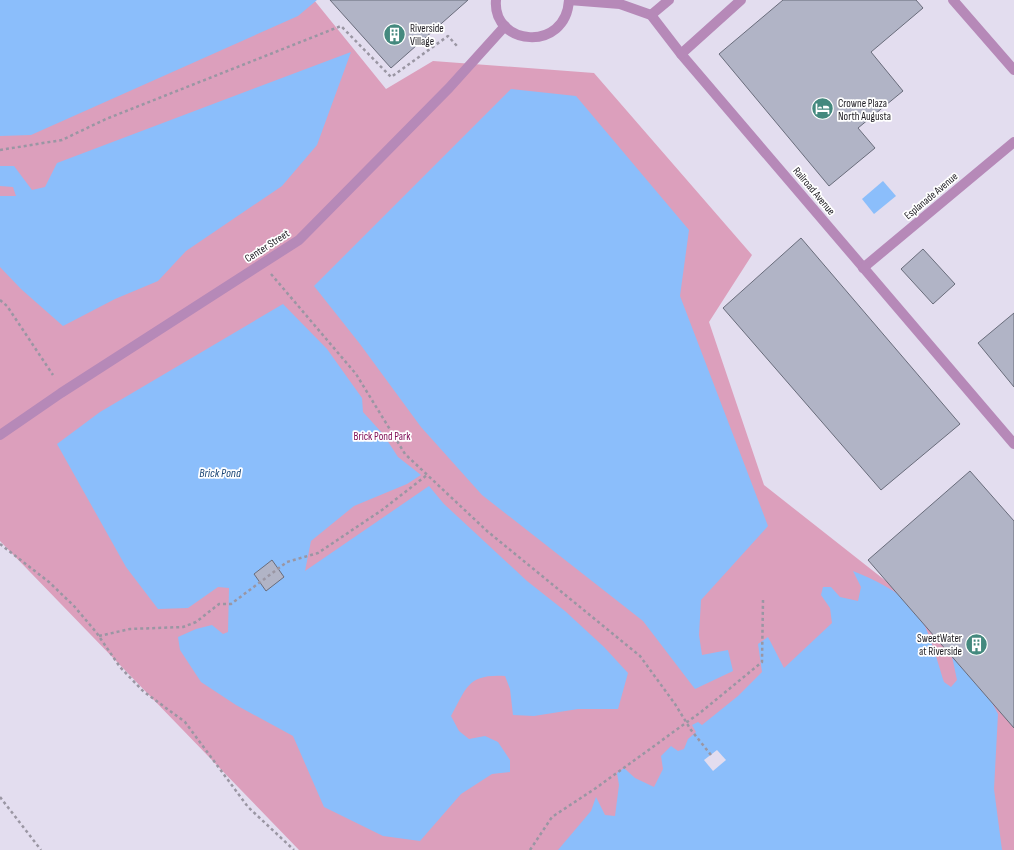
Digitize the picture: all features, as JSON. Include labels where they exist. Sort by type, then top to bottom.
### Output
[{"type":"street","points":[[496,0],[499,16],[505,26],[515,34],[537,38],[549,34],[558,28],[565,18],[569,0],[620,4],[651,15],[669,0]]},
{"type":"street","points":[[681,54],[741,0]]},
{"type":"street","points":[[953,0],[1014,70]]},
{"type":"street","name":"Railroad Avenue","points":[[651,15],[681,54],[1014,444]]},
{"type":"street","name":"Center Street","points":[[0,435],[67,389],[299,240],[449,88],[505,26]]},
{"type":"street","name":"Esplanade Avenue","points":[[863,268],[1014,142]]},
{"type":"path","points":[[0,150],[62,140],[106,119],[341,26],[391,77],[448,36],[457,46]]},
{"type":"path","points":[[268,270],[356,374],[405,454],[487,530],[640,656],[711,755]]},
{"type":"path","points":[[0,300],[7,306],[53,375]]},
{"type":"path","points":[[99,636],[130,629],[183,627],[196,622],[219,604],[231,604],[286,562],[318,553],[382,510],[427,475]]},
{"type":"path","points":[[0,544],[49,582],[74,606],[99,636],[120,667],[143,691],[185,722],[248,807],[294,850]]},
{"type":"path","points":[[530,850],[552,817],[596,788],[719,698],[762,662],[763,600]]},
{"type":"path","points":[[0,797],[41,850]]},
{"type":"green space","name":"Brick Pond Park","points":[[0,0],[314,0],[386,89],[433,61],[594,73],[752,255],[709,322],[764,485],[971,648],[1014,694],[1014,850],[299,850],[0,541]]},
{"type":"water","points":[[0,0],[317,0],[298,16],[31,135],[0,136]]},
{"type":"water","points":[[351,52],[317,145],[282,186],[186,251],[158,281],[115,299],[63,326],[21,289],[0,267],[0,196],[16,196],[13,187],[0,186],[0,166],[14,166],[32,190],[45,187],[57,163]]},
{"type":"water","points":[[511,89],[576,96],[689,230],[680,296],[768,526],[701,600],[699,635],[702,655],[728,650],[733,671],[695,689],[643,621],[482,495],[421,427],[360,344],[314,286]]},
{"type":"water","points":[[883,181],[896,196],[874,214],[862,199]]},
{"type":"water","name":"Brick Pond","points":[[283,304],[327,349],[362,398],[363,412],[383,434],[398,457],[421,475],[407,484],[354,506],[311,541],[305,571],[429,486],[444,504],[527,581],[565,611],[604,647],[628,673],[618,709],[578,709],[534,716],[513,715],[510,689],[505,676],[483,677],[470,684],[465,690],[451,716],[459,731],[469,739],[485,736],[498,742],[510,760],[510,772],[492,774],[461,794],[420,841],[383,836],[324,807],[293,736],[236,705],[201,682],[180,650],[178,637],[196,629],[212,625],[223,634],[228,632],[229,588],[218,587],[188,608],[158,609],[126,567],[57,444],[100,412]]},
{"type":"water","points":[[853,571],[877,582],[901,596],[919,614],[928,633],[944,682],[951,687],[957,680],[949,642],[970,661],[998,714],[994,789],[1002,850],[558,850],[591,811],[596,797],[605,815],[615,816],[619,785],[617,773],[624,768],[635,778],[654,787],[663,769],[661,756],[671,746],[678,751],[684,749],[688,739],[696,732],[692,725],[698,722],[702,725],[738,696],[762,672],[758,644],[768,637],[784,668],[832,623],[830,608],[821,595],[823,587],[831,587],[840,597],[858,601],[861,587]]},
{"type":"pier","points":[[717,750],[726,760],[713,771],[704,760]]},
{"type":"building","name":"Riverside Village","points":[[330,0],[468,0],[391,68]]},
{"type":"building","name":"Crowne Plaza North Augusta","points":[[783,0],[916,0],[923,8],[871,52],[903,91],[858,128],[875,148],[829,186],[719,54]]},
{"type":"building","points":[[801,238],[960,424],[881,490],[723,308]]},
{"type":"building","points":[[923,249],[955,284],[933,304],[901,269]]},
{"type":"building","points":[[1014,313],[1014,387],[978,343]]},
{"type":"building","name":"SweetWater at Riverside","points":[[970,471],[1014,521],[1014,728],[868,560]]},
{"type":"building","points":[[272,560],[284,577],[266,591],[254,574]]},
{"type":"place","name":"Riverside Village","points":[[395,34]]},
{"type":"place","name":"Crowne Plaza North Augusta","points":[[823,109]]},
{"type":"place","name":"SweetWater at Riverside","points":[[977,644]]}]
